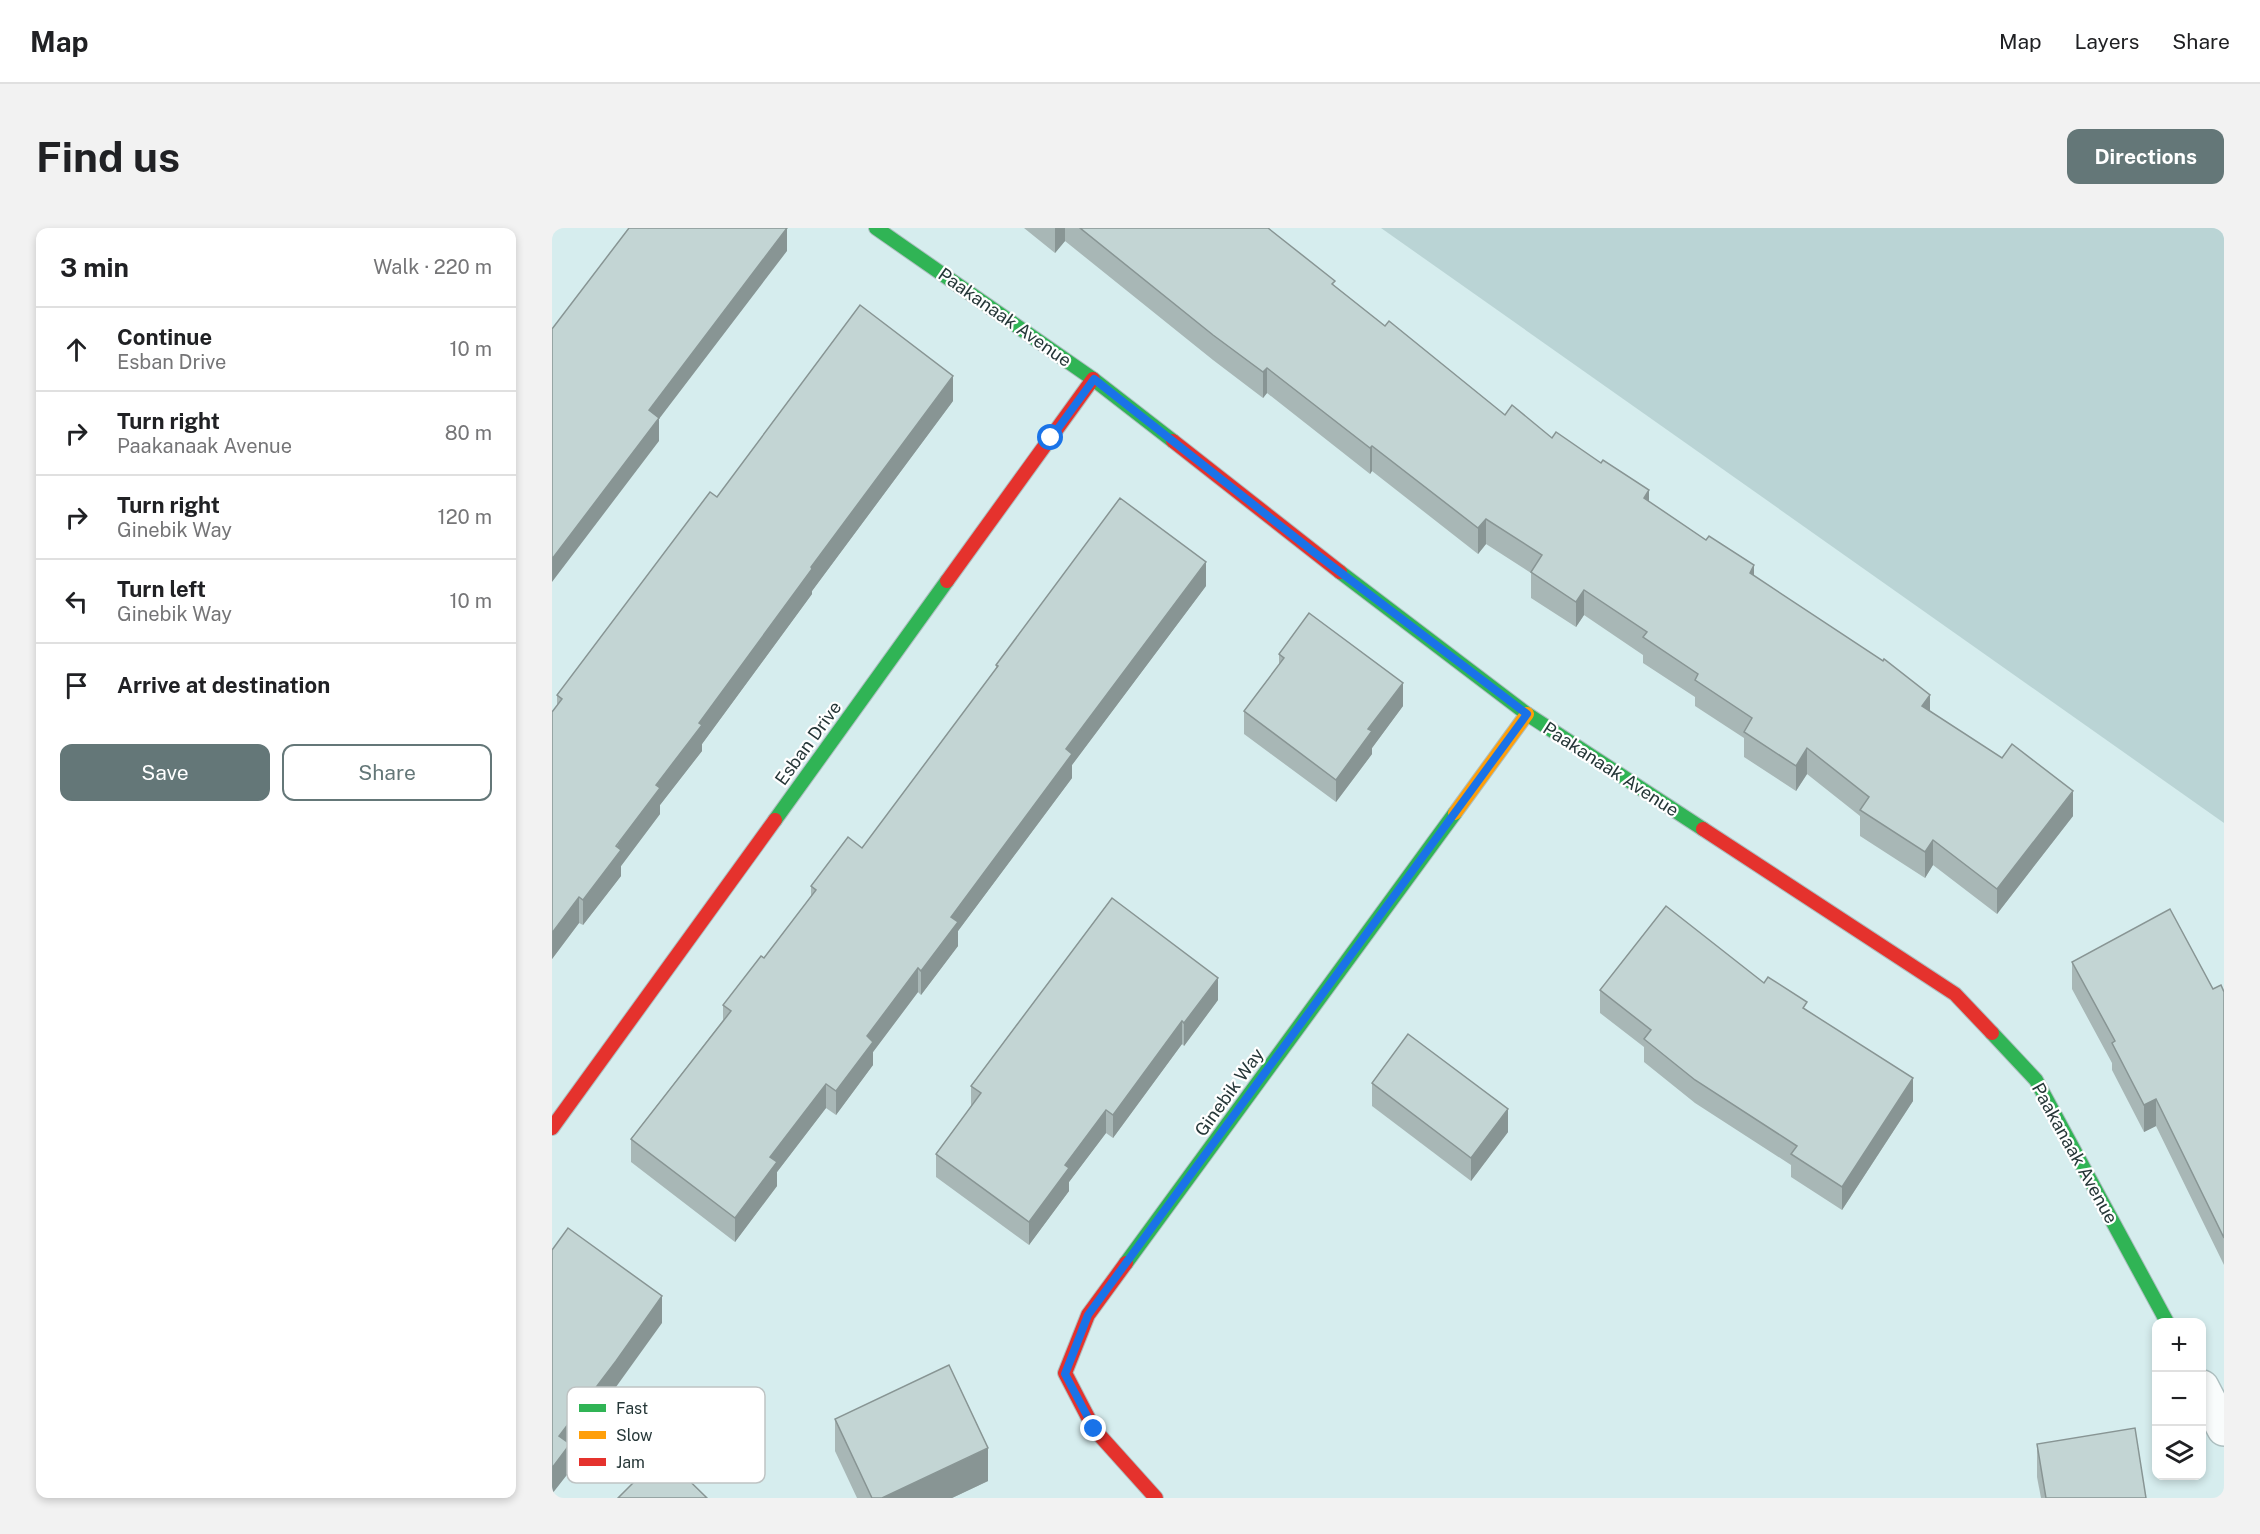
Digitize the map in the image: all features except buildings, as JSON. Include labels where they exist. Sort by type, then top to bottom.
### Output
[{"type":"street","name":"Paakanaak Avenue","points":[[876,228],[1094,379],[1315,553],[1527,714],[1955,994],[2036,1080],[2164,1318]]},
{"type":"street","name":"Esban Drive","points":[[552,1128],[1094,379]]},
{"type":"street","name":"Ginebik Way","points":[[1156,1498],[1094,1429],[1065,1374],[1088,1315],[1527,714]]},
{"type":"street","points":[[2206,1395],[2224,1429]]},
{"type":"shaded area","points":[[1381,228],[2224,228],[2224,823]]},
{"type":"traffic: fast","points":[[876,228],[1093,379],[1173,441]]},
{"type":"traffic: fast","points":[[1340,572],[1527,714],[1703,829]]},
{"type":"traffic: fast","points":[[775,820],[947,581]]},
{"type":"traffic: fast","points":[[1126,1263],[1455,813]]},
{"type":"traffic: fast","points":[[1992,1033],[2036,1080],[2165,1318]]},
{"type":"traffic: slow","points":[[1455,813],[1527,714]]},
{"type":"traffic: jam","points":[[947,581],[1093,379]]},
{"type":"traffic: jam","points":[[1173,441],[1340,572]]},
{"type":"traffic: jam","points":[[552,1128],[775,820]]},
{"type":"traffic: jam","points":[[1703,829],[1955,994],[1992,1033]]},
{"type":"traffic: jam","points":[[1126,1263],[1088,1315],[1065,1373],[1094,1429],[1156,1498]]},
{"type":"route","points":[[1051,438],[1094,379],[1315,553],[1527,714],[1088,1315],[1065,1374],[1094,1429]]}]
